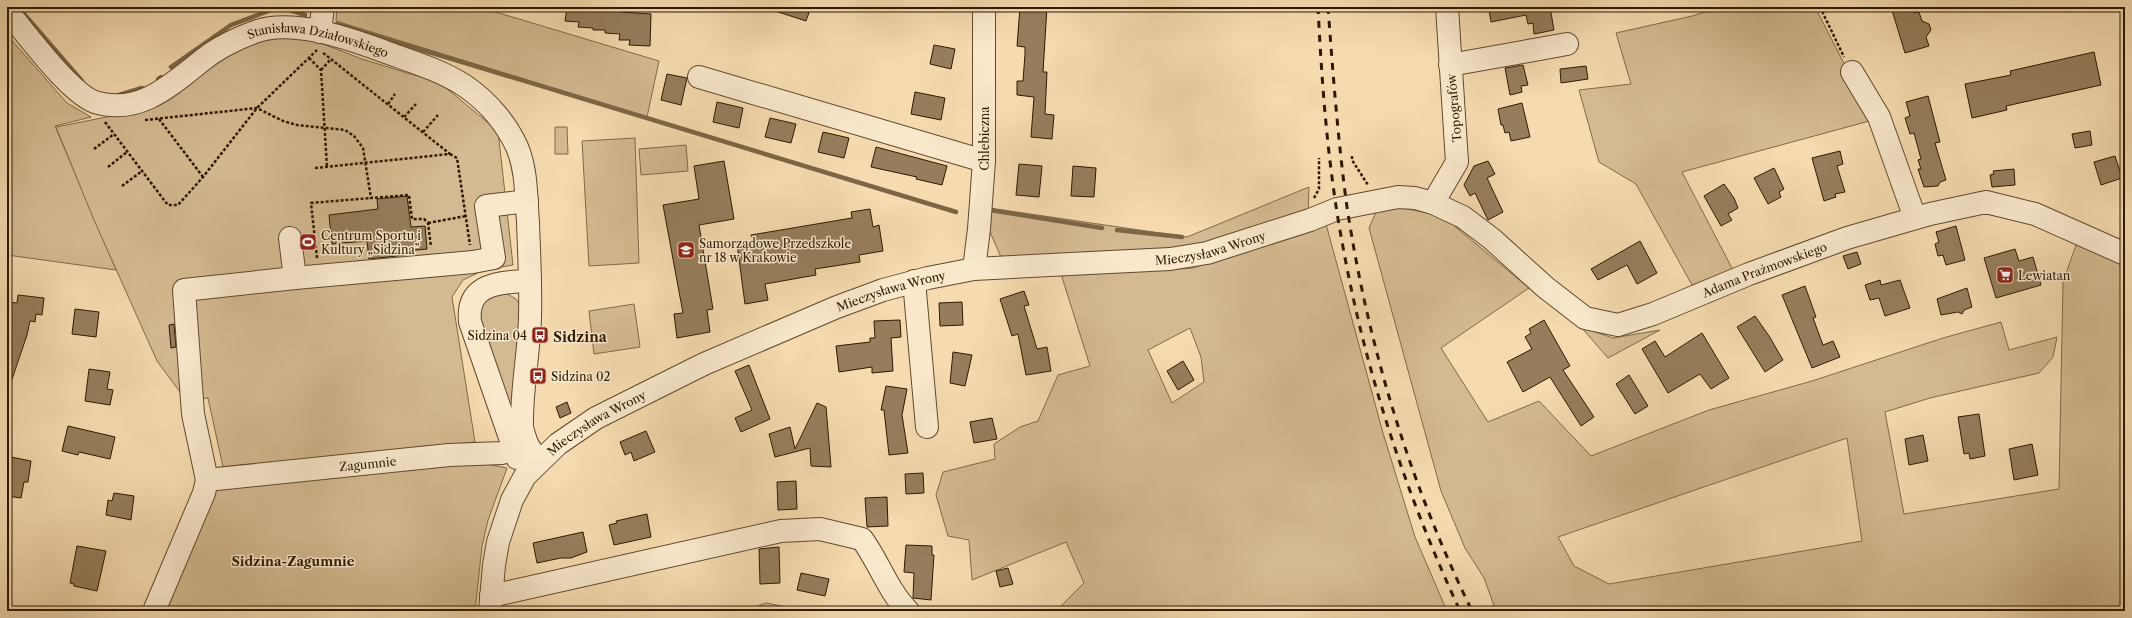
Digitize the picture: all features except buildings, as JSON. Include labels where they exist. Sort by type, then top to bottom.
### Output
[{"type":"street","points":[[320,32],[323,7]]},
{"type":"street","name":"Chlebiczna","points":[[974,269],[980,229],[984,161],[984,7]]},
{"type":"street","name":"Topografów","points":[[1433,203],[1457,162],[1447,7]]},
{"type":"street","name":"Stanisława Działowskiego","points":[[7,11],[71,85],[86,98],[100,104],[122,104],[155,95],[174,84],[214,52],[254,32],[283,26],[320,32],[374,48],[431,69],[464,86],[480,98],[495,112],[508,130],[518,149],[523,165],[527,201],[530,317],[520,447]]},
{"type":"street","points":[[1450,65],[1568,44]]},
{"type":"street","points":[[1852,72],[1879,117],[1915,218]]},
{"type":"street","points":[[699,77],[984,161]]},
{"type":"street","name":"Mieczysława Wrony","points":[[491,603],[494,565],[503,522],[512,500],[532,469],[558,444],[579,428],[676,377],[837,308],[883,290],[914,281],[974,269],[1170,259],[1207,253],[1310,220],[1337,209],[1372,200],[1398,197],[1415,198],[1433,203]]},
{"type":"street","points":[[154,611],[204,493],[207,480],[193,414],[184,290],[295,278],[472,262],[494,258],[486,206],[527,201]]},
{"type":"street","name":"Adama Prażmowskiego","points":[[1433,203],[1463,218],[1492,239],[1548,290],[1585,318],[1618,325],[1653,314],[1749,274],[1847,238],[1915,218],[1986,202],[2035,214],[2103,246],[2125,254]]},
{"type":"street","points":[[290,238],[295,278]]},
{"type":"street","name":"Stanisława Działowskiego","points":[[530,281],[508,282],[488,286],[475,296],[470,304],[469,313],[472,330],[520,447],[532,469]]},
{"type":"street","points":[[914,281],[927,427]]},
{"type":"street","name":"Zagumnie","points":[[207,480],[449,455],[502,453],[520,447]]},
{"type":"street","points":[[491,603],[754,536],[780,531],[820,529],[862,539],[873,554],[896,600],[908,611]]},
{"type":"path","points":[[1820,7],[1834,40],[1852,72]]},
{"type":"path","points":[[100,104],[98,113],[127,152],[168,205],[178,205],[203,177],[257,108],[318,49],[457,158],[472,262]]},
{"type":"path","points":[[309,58],[321,70],[323,127],[327,167]]},
{"type":"path","points":[[321,70],[331,59]]},
{"type":"path","points":[[388,104],[395,94]]},
{"type":"path","points":[[404,117],[416,104]]},
{"type":"path","points":[[144,120],[257,108],[282,121],[310,127],[345,130],[354,136],[363,148],[371,198]]},
{"type":"path","points":[[423,132],[438,115]]},
{"type":"path","points":[[159,118],[203,177]]},
{"type":"path","points":[[107,125],[114,124]]},
{"type":"path","points":[[94,149],[114,134]]},
{"type":"path","points":[[108,167],[127,152]]},
{"type":"path","points":[[315,168],[450,154]]},
{"type":"path","points":[[1352,156],[1352,160],[1369,187],[1372,200]]},
{"type":"path","points":[[1310,220],[1312,201],[1320,189],[1319,158]]},
{"type":"path","points":[[122,186],[142,171]]},
{"type":"path","points":[[317,260],[312,203],[409,195],[412,219],[424,219],[428,223],[432,251]]},
{"type":"path","points":[[428,223],[466,216]]},
{"type":"shaded area","points":[[337,7],[479,7],[659,61],[647,117],[336,21]]},
{"type":"shaded area","points":[[1722,7],[1815,7],[1873,120],[1682,172],[1733,270],[1692,285],[1636,184],[1599,162],[1579,90],[1631,84],[1616,33],[1692,16]]},
{"type":"shaded area","points":[[7,35],[67,103],[91,117],[55,126],[116,270],[7,255]]},
{"type":"shaded area","name":"Centrum Sportu i Kultury „Sidzina”","points":[[288,36],[310,39],[362,59],[440,83],[498,131],[513,265],[484,270],[463,280],[452,297],[475,442],[223,467],[208,398],[186,400],[157,361],[94,220],[56,127],[132,112],[173,93],[229,56],[263,39]]},
{"type":"shaded area","points":[[555,127],[567,127],[568,154],[555,154]]},
{"type":"shaded area","points":[[635,138],[639,263],[589,266],[582,141]]},
{"type":"shaded area","points":[[686,145],[688,171],[641,175],[639,149]]},
{"type":"shaded area","points":[[1309,187],[1308,214],[1178,251],[1124,255],[1001,257],[990,232],[989,208],[1187,237]]},
{"type":"shaded area","points":[[1402,208],[1435,214],[1452,224],[1529,288],[1441,348],[1488,422],[1539,401],[1591,456],[1709,410],[1812,381],[1943,338],[2001,322],[2009,350],[2057,337],[2053,357],[2039,373],[1930,398],[1885,412],[1904,514],[2059,489],[2063,282],[2076,245],[2125,262],[2125,611],[1496,611],[1484,578],[1465,548],[1441,491],[1369,228],[1377,210]],"holes":[[[1847,438],[1862,541],[1609,584],[1574,566],[1558,537]]]},
{"type":"shaded area","points":[[1326,224],[1383,433],[1415,537],[1447,611],[1056,611],[1084,583],[1066,542],[972,580],[969,540],[948,536],[936,495],[943,472],[995,459],[994,444],[1020,427],[1038,421],[1058,375],[1090,366],[1060,271],[1143,271],[1193,268]],"holes":[[[1190,328],[1201,357],[1204,382],[1172,403],[1148,350]]]},
{"type":"shaded area","points":[[506,293],[516,299],[521,307],[512,411],[478,317],[483,299]]},
{"type":"shaded area","points":[[634,304],[640,347],[594,354],[589,311]]},
{"type":"shaded area","points":[[1581,327],[1613,338],[1660,330],[1608,358]]},
{"type":"shaded area","points":[[477,462],[507,468],[488,520],[482,546],[475,611],[162,611],[216,484]]},
{"type":"shaded area","points":[[766,603],[808,611],[743,611]]},
{"type":"waterway","points":[[18,7],[82,81]]},
{"type":"waterway","points":[[171,67],[231,25],[276,8],[284,8],[305,15]]},
{"type":"waterway","points":[[337,24],[956,212]]},
{"type":"waterway","points":[[119,95],[142,88]]},
{"type":"waterway","points":[[990,210],[1102,228]]},
{"type":"waterway","points":[[1117,230],[1182,237]]},
{"type":"railway","points":[[1318,7],[1321,67],[1333,187],[1352,294],[1363,341],[1405,478],[1440,567],[1460,611]]},
{"type":"railway","points":[[1328,7],[1336,107],[1347,207],[1356,259],[1379,362],[1394,414],[1429,514],[1472,611]]},
{"type":"place","name":"Centrum Sportu i Kultury „Sidzina”","points":[[308,242]]},
{"type":"place","name":"Samorządowe Przedszkole nr 18 w Krakowie","points":[[686,250]]},
{"type":"place","name":"Lewiatan","points":[[2005,275]]},
{"type":"place","name":"Sidzina 04","points":[[540,335]]},
{"type":"place","name":"Sidzina 02","points":[[538,376]]},
{"type":"district","name":"Sidzina","points":[[580,337]]},
{"type":"district","name":"Sidzina-Zagumnie","points":[[293,561]]}]
